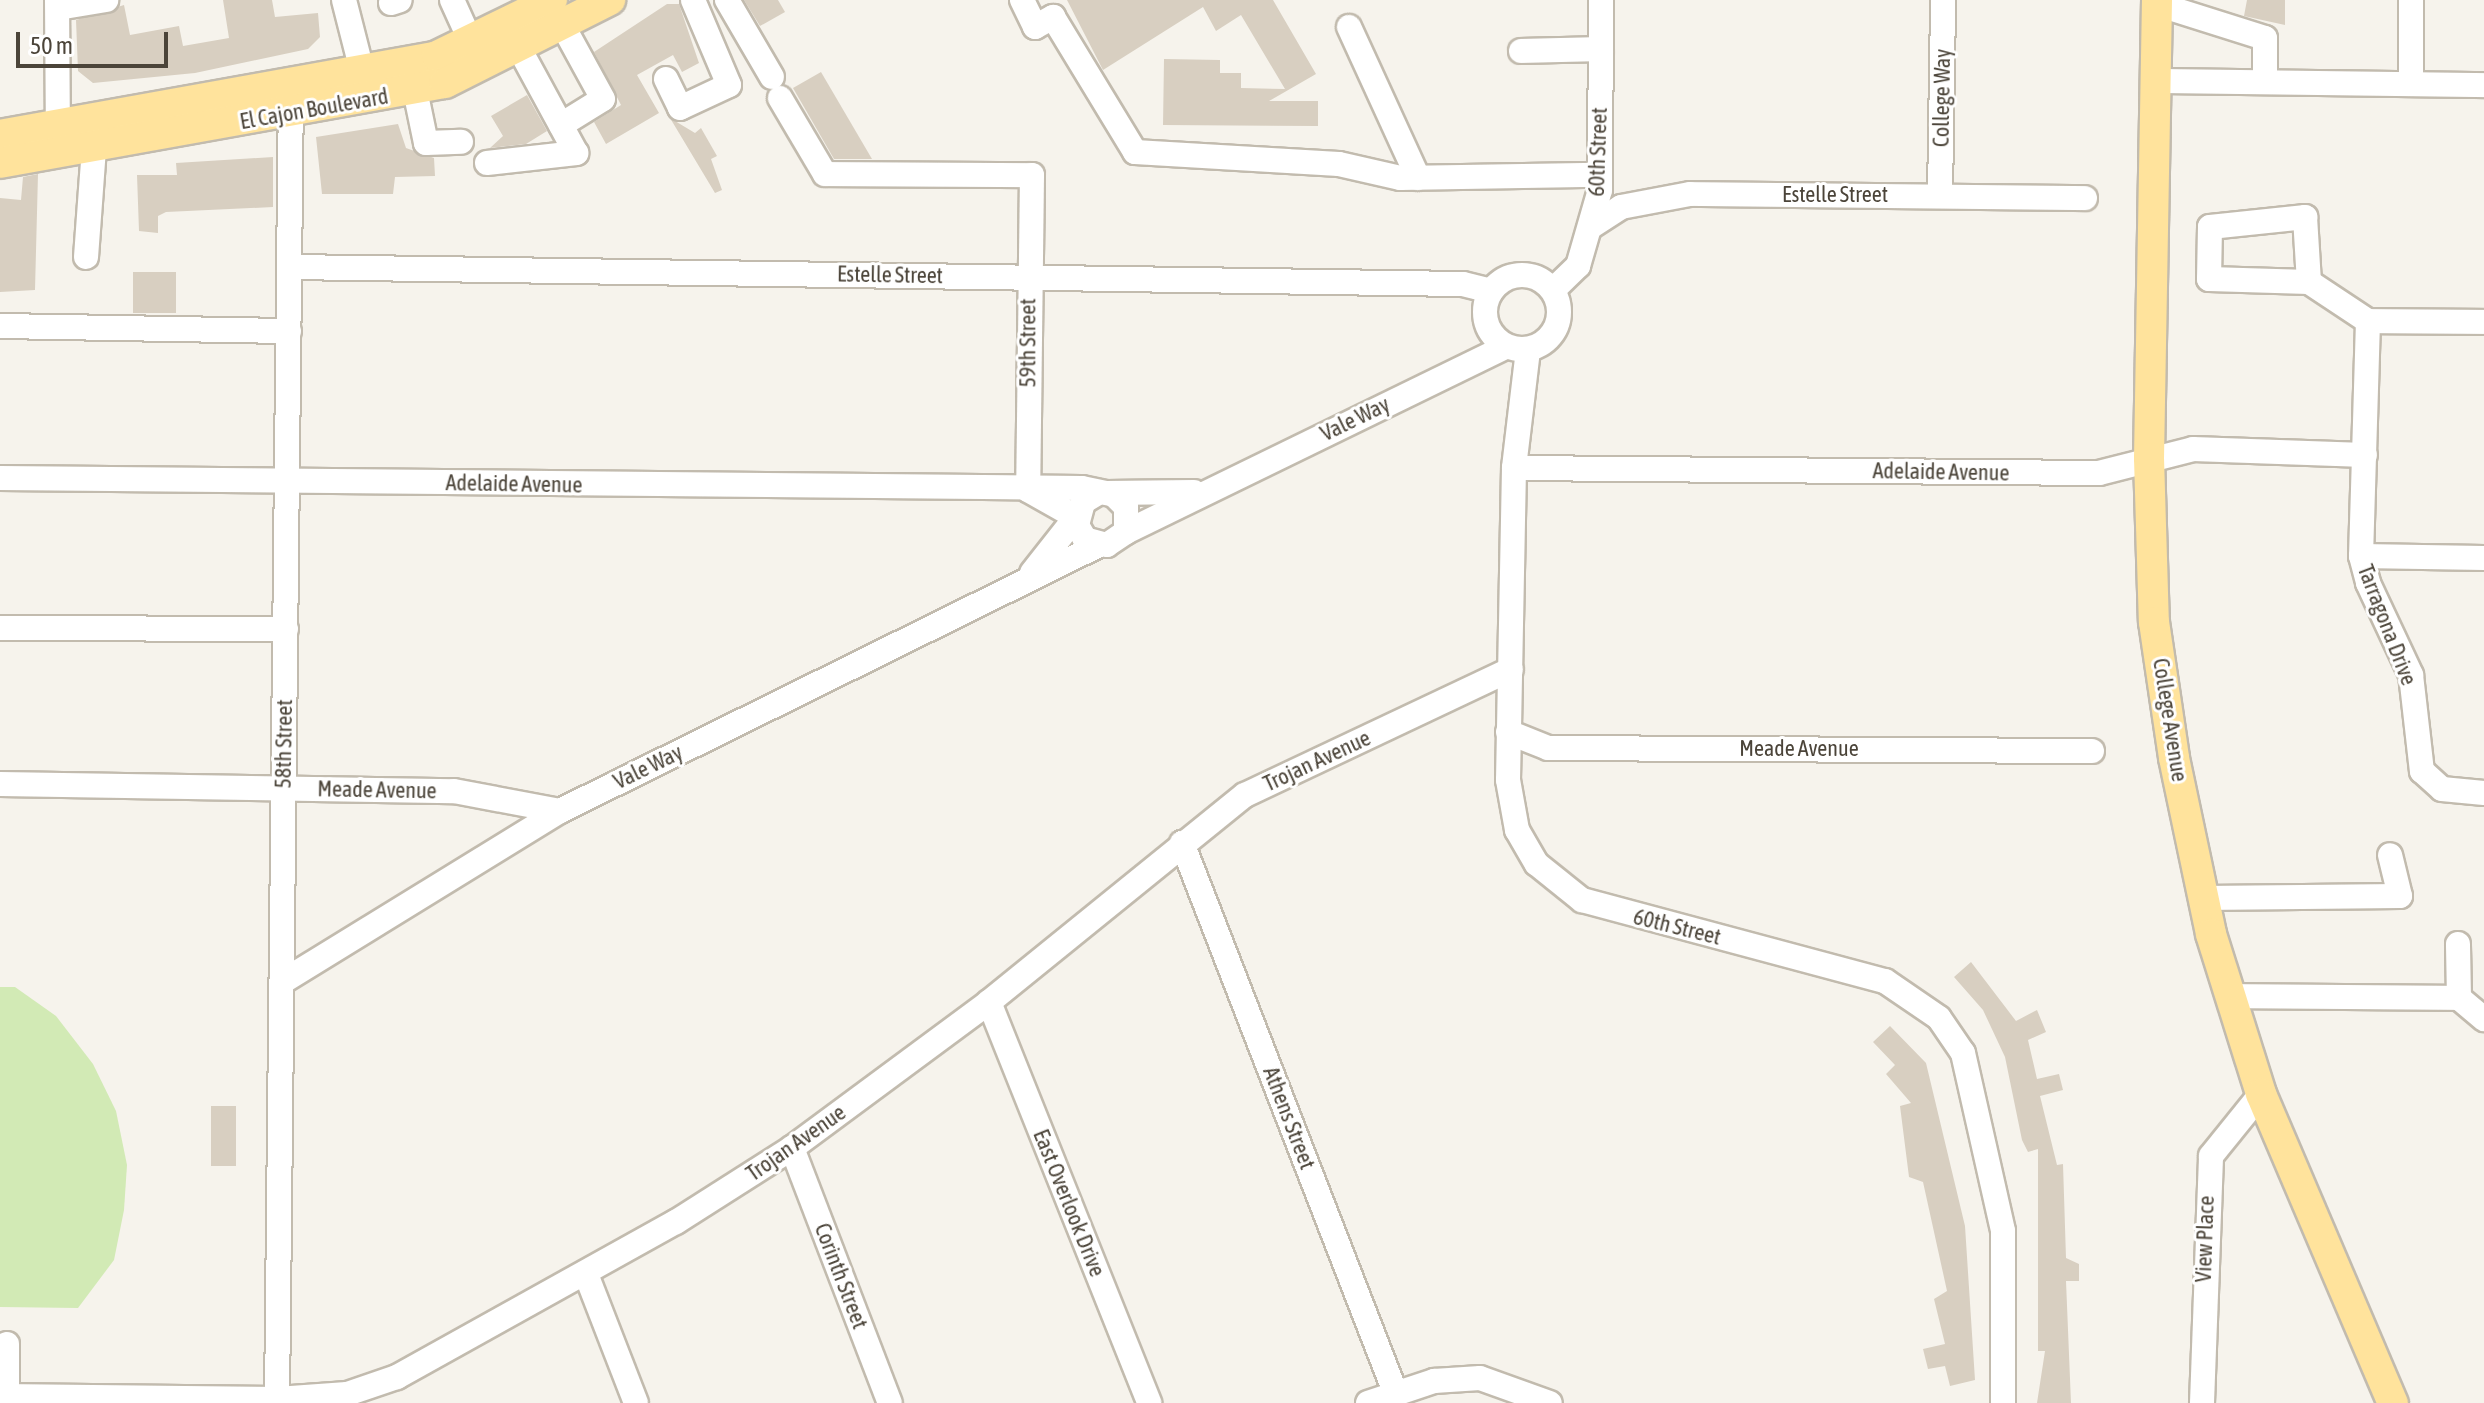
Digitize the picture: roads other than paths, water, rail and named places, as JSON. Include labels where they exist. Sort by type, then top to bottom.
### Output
[{"type":"main road","name":"El Cajon Boulevard","points":[[0,163],[58,140],[366,86],[471,42],[558,13],[610,0]]},
{"type":"main road","name":"College Avenue","points":[[2157,2],[2149,458],[2154,622],[2204,898],[2230,996],[2261,1094],[2393,1403]]},
{"type":"main road","name":"El Cajon Boulevard","points":[[366,86],[415,90],[520,50],[558,13]]},
{"type":"main road","name":"El Cajon Boulevard","points":[[0,135],[58,140],[94,148],[291,99]]},
{"type":"street","points":[[58,140],[58,4],[106,0]]},
{"type":"street","points":[[344,0],[366,86]]},
{"type":"street","points":[[452,0],[471,42]]},
{"type":"street","points":[[666,79],[680,108],[729,85],[693,0]]},
{"type":"street","name":"59th Street","points":[[727,0],[825,174],[1032,175],[1028,490]]},
{"type":"street","points":[[1022,0],[1035,27],[1053,17],[1135,152],[1339,164],[1418,178],[1600,175]]},
{"type":"street","name":"60th Street","points":[[1553,290],[1578,266],[1592,226],[1600,175],[1601,0]]},
{"type":"street","name":"College Way","points":[[1940,196],[1943,0]]},
{"type":"street","points":[[2411,0],[2411,84]]},
{"type":"street","points":[[2157,2],[2265,38],[2265,82]]},
{"type":"street","points":[[558,13],[603,99],[561,125]]},
{"type":"street","points":[[1349,27],[1418,178]]},
{"type":"street","points":[[1521,51],[1601,49]]},
{"type":"street","points":[[487,163],[576,153],[520,50]]},
{"type":"street","points":[[2154,81],[2484,85]]},
{"type":"street","points":[[415,90],[426,143],[461,142]]},
{"type":"street","name":"58th Street","points":[[277,1401],[291,99]]},
{"type":"street","points":[[86,257],[94,148]]},
{"type":"street","name":"Estelle Street","points":[[1592,226],[1621,207],[1690,194],[2085,198]]},
{"type":"street","points":[[2309,282],[2305,217],[2210,227],[2209,279],[2309,282],[2368,321],[2484,322]]},
{"type":"street","name":"Estelle Street","points":[[289,267],[1463,284],[1491,291]]},
{"type":"street","points":[[1522,274],[1553,290],[1557,327],[1516,348],[1489,332],[1484,311],[1491,291],[1522,274]]},
{"type":"street","name":"Tarragona Drive","points":[[2368,321],[2361,556],[2411,675],[2422,771],[2431,781],[2484,793]]},
{"type":"street","points":[[0,326],[289,331]]},
{"type":"street","name":"60th Street","points":[[1516,348],[1508,732],[1517,830],[1537,864],[1565,890],[1600,907],[1885,981],[1927,1006],[1952,1034],[1963,1053],[2003,1231],[2003,1403]]},
{"type":"street","name":"Vale Way","points":[[282,982],[560,811],[1205,491],[1516,348]]},
{"type":"street","name":"Adelaide Avenue","points":[[1514,468],[2099,473],[2193,449],[2365,455]]},
{"type":"street","name":"Adelaide Avenue","points":[[0,478],[1102,493]]},
{"type":"street","name":"Adelaide Avenue","points":[[1028,490],[1076,517]]},
{"type":"street","name":"Vale Way","points":[[1028,577],[1076,517],[1102,493],[1205,491]]},
{"type":"street","points":[[1102,493],[1126,507],[1126,532]]},
{"type":"street","points":[[1076,517],[1085,539],[1099,545]]},
{"type":"street","points":[[2361,556],[2484,558]]},
{"type":"street","points":[[0,628],[286,629]]},
{"type":"street","name":"Trojan Avenue","points":[[3,1396],[277,1401],[347,1394],[397,1377],[586,1274],[792,1148],[989,1002],[1245,795],[1511,669]]},
{"type":"street","name":"Meade Avenue","points":[[1508,732],[1548,748],[2092,751]]},
{"type":"street","name":"Meade Avenue","points":[[0,784],[454,791],[560,811]]},
{"type":"street","name":"Athens Street","points":[[1182,843],[1395,1392]]},
{"type":"street","points":[[2204,898],[2400,896],[2390,855]]},
{"type":"street","points":[[2458,944],[2459,998]]},
{"type":"street","points":[[2230,996],[2459,998],[2484,1019]]},
{"type":"street","name":"East Overlook Drive","points":[[989,1002],[1149,1403]]},
{"type":"street","name":"View Place","points":[[2202,1403],[2211,1156],[2261,1094]]},
{"type":"street","name":"Corinth Street","points":[[792,1148],[890,1403]]},
{"type":"street","points":[[586,1274],[636,1403]]},
{"type":"street","points":[[3,1396],[7,1344]]},
{"type":"street","points":[[1368,1403],[1395,1392],[1480,1378],[1550,1403]]}]
